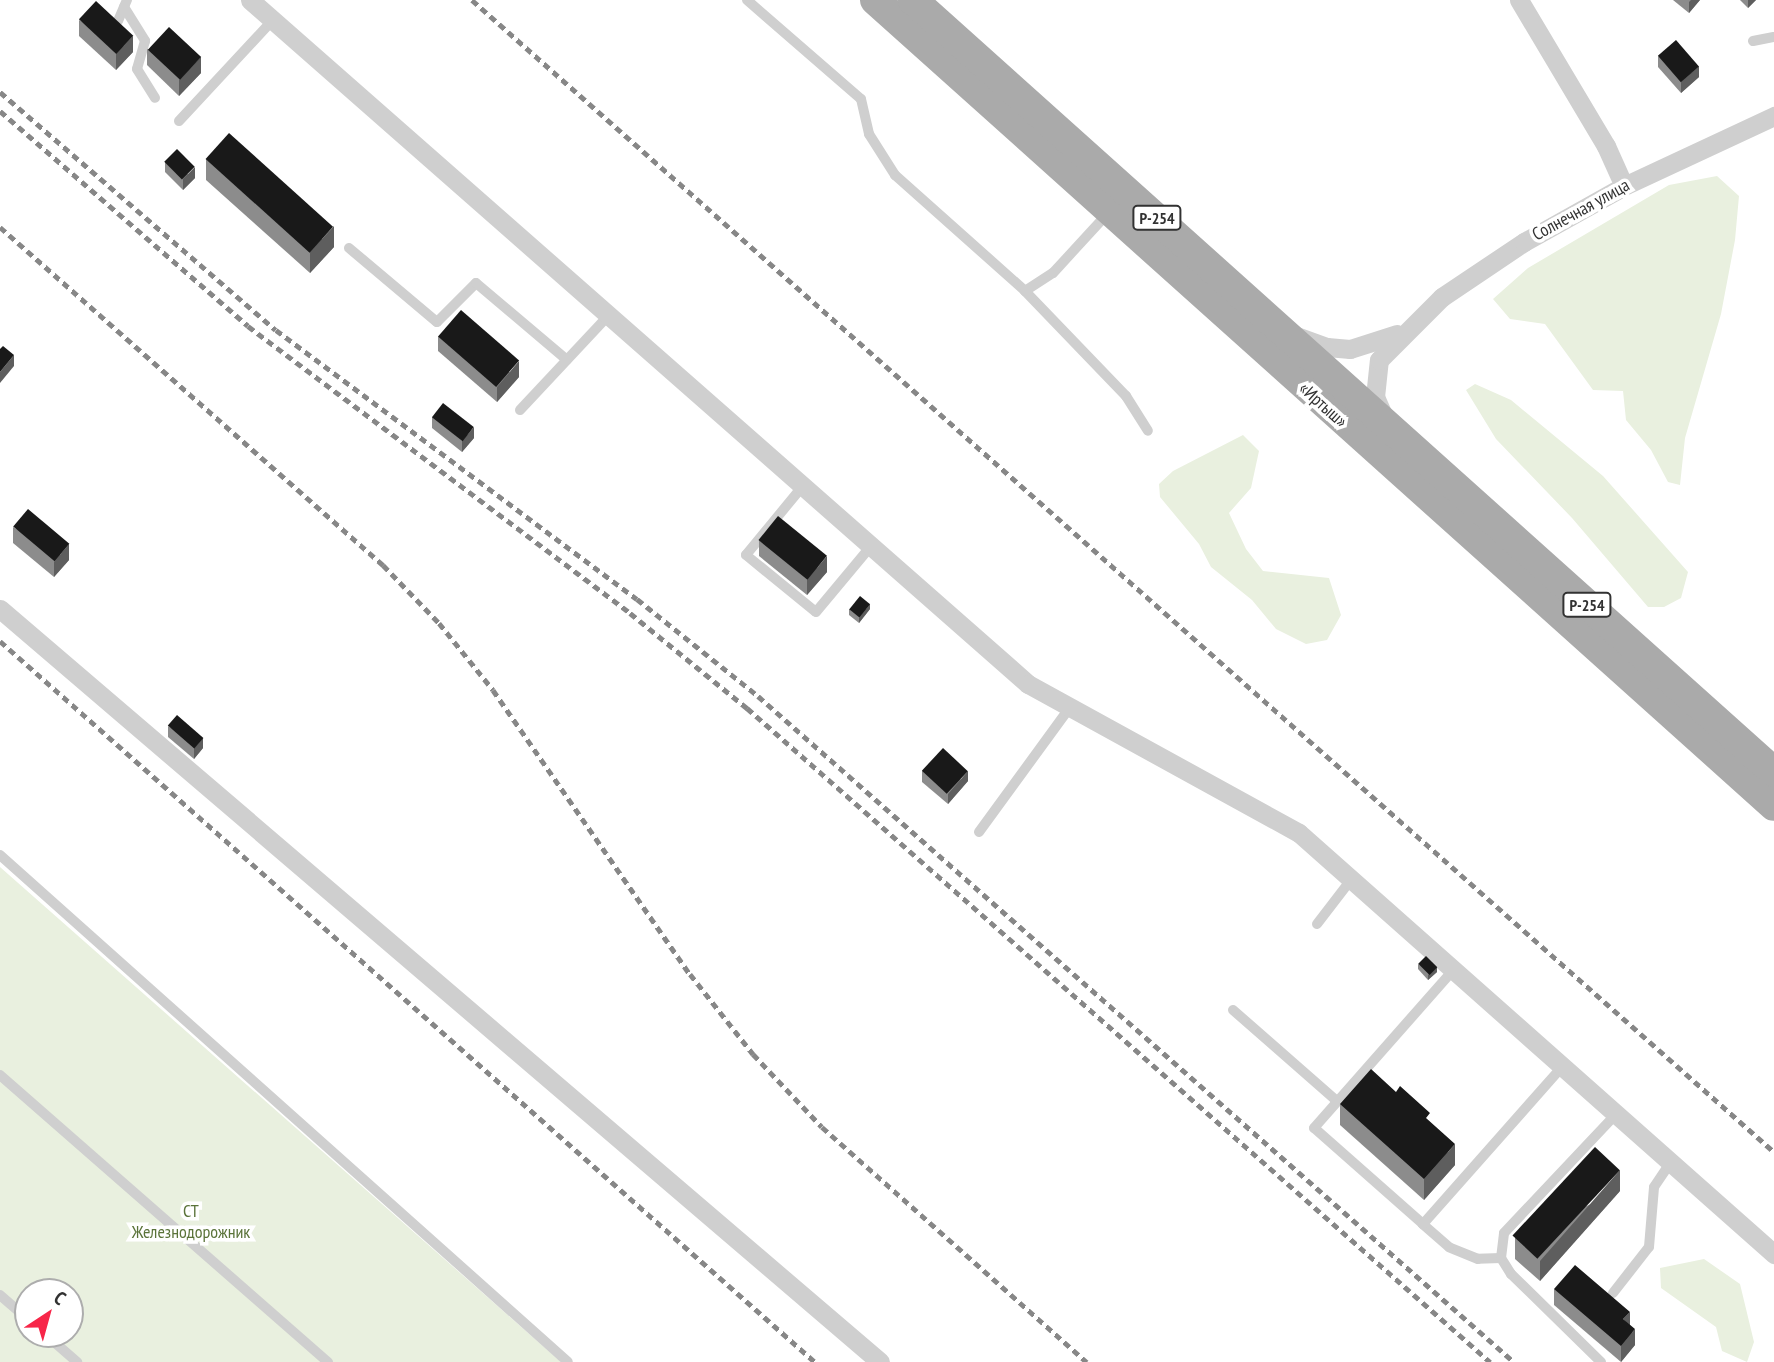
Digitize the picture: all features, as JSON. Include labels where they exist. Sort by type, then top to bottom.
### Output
[{"type":"main road","name":"«Иртыш»","points":[[875,0],[1774,806]]},
{"type":"main road","name":"«Иртыш»","points":[[914,0],[1774,772]]},
{"type":"street","points":[[250,0],[1028,684],[1068,710],[1263,810],[1353,877],[1774,1254]]},
{"type":"street","points":[[1519,0],[1606,146],[1624,186]]},
{"type":"street","name":"Солнечная улица","points":[[1404,330],[1442,297],[1524,242],[1624,186],[1774,116]]},
{"type":"street","points":[[1283,332],[1327,347],[1350,349],[1374,344],[1404,330]]},
{"type":"street","points":[[1400,437],[1379,407],[1375,377],[1385,350],[1404,330]]},
{"type":"street","points":[[0,609],[880,1362]]},
{"type":"lane","points":[[747,0],[835,72],[861,99],[869,134],[895,175],[1024,291],[1126,396],[1148,431]]},
{"type":"lane","points":[[118,21],[125,4]]},
{"type":"lane","points":[[125,4],[145,41],[137,69],[155,98]]},
{"type":"lane","points":[[179,121],[273,20]]},
{"type":"lane","points":[[1753,41],[1774,37]]},
{"type":"lane","points":[[1024,291],[1053,273],[1109,212]]},
{"type":"lane","points":[[349,248],[437,321],[476,283],[567,360]]},
{"type":"lane","points":[[520,410],[609,315]]},
{"type":"lane","points":[[802,487],[746,555],[816,612],[871,545]]},
{"type":"lane","points":[[979,832],[1068,710]]},
{"type":"lane","points":[[0,855],[568,1362]]},
{"type":"lane","points":[[1317,923],[1353,877]]},
{"type":"lane","points":[[1454,968],[1314,1128],[1449,1247],[1478,1259],[1501,1258]]},
{"type":"lane","points":[[1233,1010],[1337,1101]]},
{"type":"lane","points":[[1423,1224],[1563,1066]]},
{"type":"lane","points":[[0,1075],[328,1362]]},
{"type":"lane","points":[[1601,1362],[1511,1274],[1501,1258],[1504,1233],[1616,1114]]},
{"type":"lane","points":[[1613,1293],[1649,1247],[1654,1187],[1671,1162]]},
{"type":"lane","points":[[0,1295],[14,1307]]},
{"type":"lane","points":[[61,1348],[77,1362]]},
{"type":"green space","points":[[1717,176],[1739,196],[1735,240],[1721,314],[1685,438],[1680,485],[1668,482],[1651,450],[1626,420],[1623,391],[1593,390],[1545,324],[1510,319],[1493,299],[1528,268],[1669,185]]},
{"type":"green space","points":[[1475,384],[1511,400],[1603,476],[1688,572],[1681,598],[1664,607],[1648,607],[1572,518],[1496,439],[1466,390]]},
{"type":"green space","points":[[1243,435],[1259,451],[1251,488],[1229,513],[1246,549],[1263,571],[1329,578],[1341,615],[1327,640],[1306,644],[1276,629],[1252,600],[1211,567],[1199,544],[1160,497],[1159,484],[1173,471]]},
{"type":"green space","name":"СТ Железнодорожник","points":[[0,867],[561,1362],[0,1362]]},
{"type":"green space","points":[[1704,1259],[1740,1284],[1754,1342],[1747,1362],[1722,1351],[1716,1327],[1661,1288],[1660,1268]]},
{"type":"building","points":[[96,1],[133,36],[116,54],[79,19]]},
{"type":"building","points":[[169,27],[201,57],[180,80],[148,50]]},
{"type":"building","points":[[1676,40],[1699,66],[1681,82],[1658,56]]},
{"type":"building","points":[[229,133],[333,227],[310,253],[206,159]]},
{"type":"building","points":[[177,149],[195,167],[182,179],[164,162]]},
{"type":"building","points":[[461,310],[519,361],[496,387],[438,336]]},
{"type":"building","points":[[3,346],[14,355],[0,372],[0,349]]},
{"type":"building","points":[[443,403],[474,427],[463,441],[432,417]]},
{"type":"building","points":[[28,509],[69,544],[55,561],[13,527]]},
{"type":"building","points":[[778,516],[827,556],[807,580],[758,540]]},
{"type":"building","points":[[860,596],[870,604],[859,617],[849,609]]},
{"type":"building","points":[[177,715],[203,738],[194,749],[168,726]]},
{"type":"building","points":[[943,748],[968,771],[947,794],[922,771]]},
{"type":"building","points":[[1426,956],[1437,967],[1430,975],[1418,964]]},
{"type":"building","points":[[1371,1069],[1396,1092],[1400,1086],[1430,1113],[1426,1118],[1455,1144],[1424,1179],[1340,1104]]},
{"type":"building","points":[[1595,1147],[1620,1170],[1537,1259],[1512,1235]]},
{"type":"building","points":[[1575,1265],[1630,1312],[1623,1319],[1635,1329],[1621,1346],[1554,1289]]},
{"type":"railway","points":[[472,0],[1774,1152]]},
{"type":"railway","points":[[0,92],[276,330],[637,599],[758,696],[1514,1362]]},
{"type":"railway","points":[[0,111],[248,326],[630,613],[747,708],[1490,1362]]},
{"type":"railway","points":[[0,227],[383,565],[439,623],[493,690],[690,974],[753,1054],[822,1127],[1087,1362]]},
{"type":"railway","points":[[0,641],[815,1362]]}]
